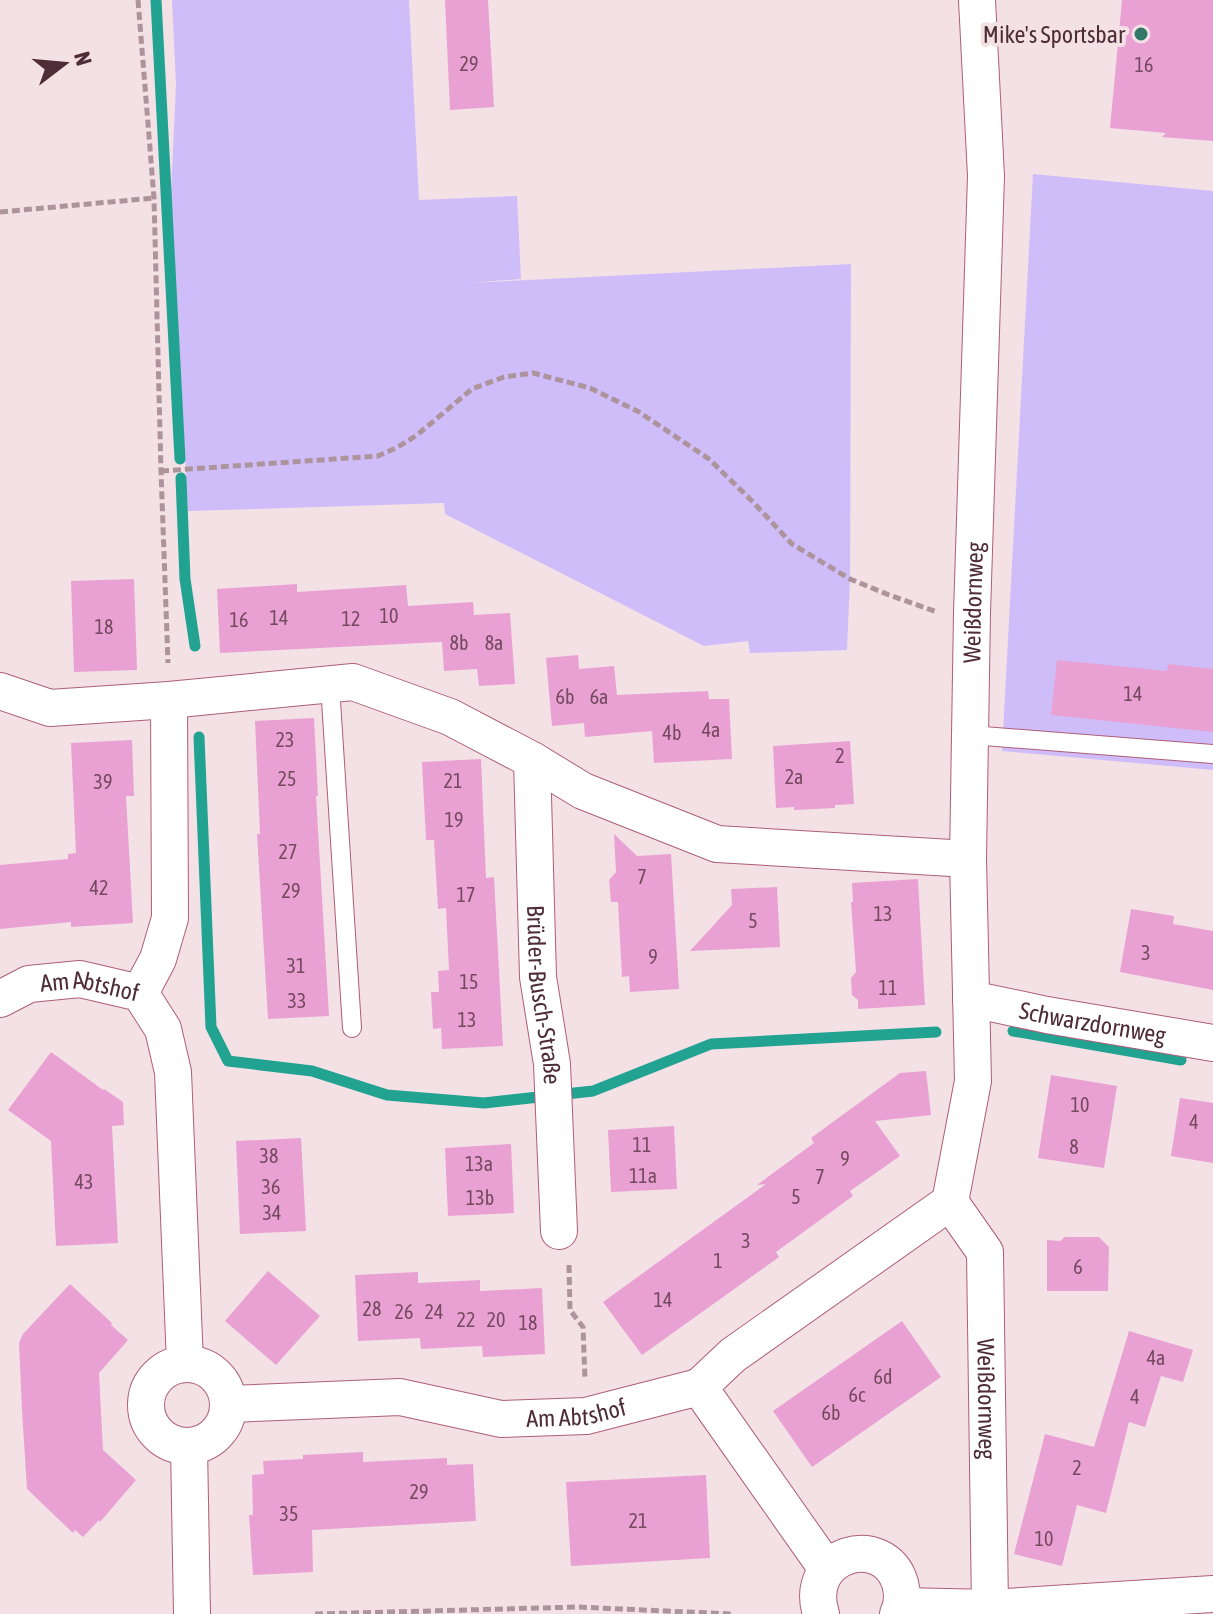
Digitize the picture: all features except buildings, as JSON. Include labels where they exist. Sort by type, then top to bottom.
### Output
[{"type":"street","name":"Weißdornweg","points":[[975,1610],[985,1252],[950,1202],[973,1081],[968,859],[972,613],[986,176],[977,0]]},
{"type":"street","points":[[0,691],[50,708],[353,682],[450,717],[583,791],[717,844],[968,859]]},
{"type":"street","points":[[140,993],[158,959],[170,918],[169,700]]},
{"type":"street","name":"Brüder-Busch-Straße","points":[[532,760],[538,977],[552,1064],[559,1231]]},
{"type":"street","name":"Am Abtshof","points":[[0,999],[29,984],[80,979],[140,993],[163,1029],[173,1072],[185,1363]]},
{"type":"street","name":"Schwarzdornweg","points":[[971,999],[1213,1043]]},
{"type":"street","points":[[827,1569],[699,1387],[733,1355],[950,1202]]},
{"type":"street","points":[[185,1363],[199,1365],[220,1379],[229,1404],[227,1416],[213,1438],[189,1446],[165,1440],[155,1430],[146,1407],[147,1394],[153,1382],[162,1372],[185,1363]]},
{"type":"street","name":"Am Abtshof","points":[[229,1404],[400,1397],[501,1419],[586,1416],[699,1387]]},
{"type":"street","points":[[189,1446],[192,1614]]},
{"type":"street","points":[[821,1614],[817,1590],[821,1579],[827,1569],[851,1554],[878,1558],[890,1566],[902,1591],[900,1610],[975,1610],[1213,1594]]},
{"type":"lane","points":[[330,685],[352,1028]]},
{"type":"lane","points":[[971,735],[1213,754]]},
{"type":"path","points":[[138,0],[154,198],[169,700]]},
{"type":"path","points":[[0,212],[154,198]]},
{"type":"path","points":[[161,471],[378,456],[417,435],[472,389],[504,377],[533,373],[590,388],[639,412],[709,459],[792,544],[850,579],[938,613],[972,613]]},
{"type":"path","points":[[559,1231],[568,1247],[570,1310],[583,1327],[586,1416]]},
{"type":"path","points":[[315,1614],[578,1607],[732,1614]]},
{"type":"shaded area","points":[[172,0],[409,0],[419,200],[517,196],[521,279],[469,283],[851,264],[847,650],[750,653],[748,641],[704,646],[445,514],[444,503],[188,511],[171,193],[176,84]]},
{"type":"shaded area","points":[[1033,174],[1213,191],[1213,770],[1002,751]]},
{"type":"waterway","points":[[156,0],[180,459]]},
{"type":"waterway","points":[[181,478],[185,579],[195,646]]},
{"type":"waterway","points":[[199,737],[211,1027],[228,1061],[312,1071],[387,1095],[484,1103],[593,1091],[711,1044],[936,1032]]},
{"type":"waterway","points":[[1013,1031],[1181,1060]]},
{"type":"place","name":"Mike's Sportsbar","points":[[1141,34]]}]
